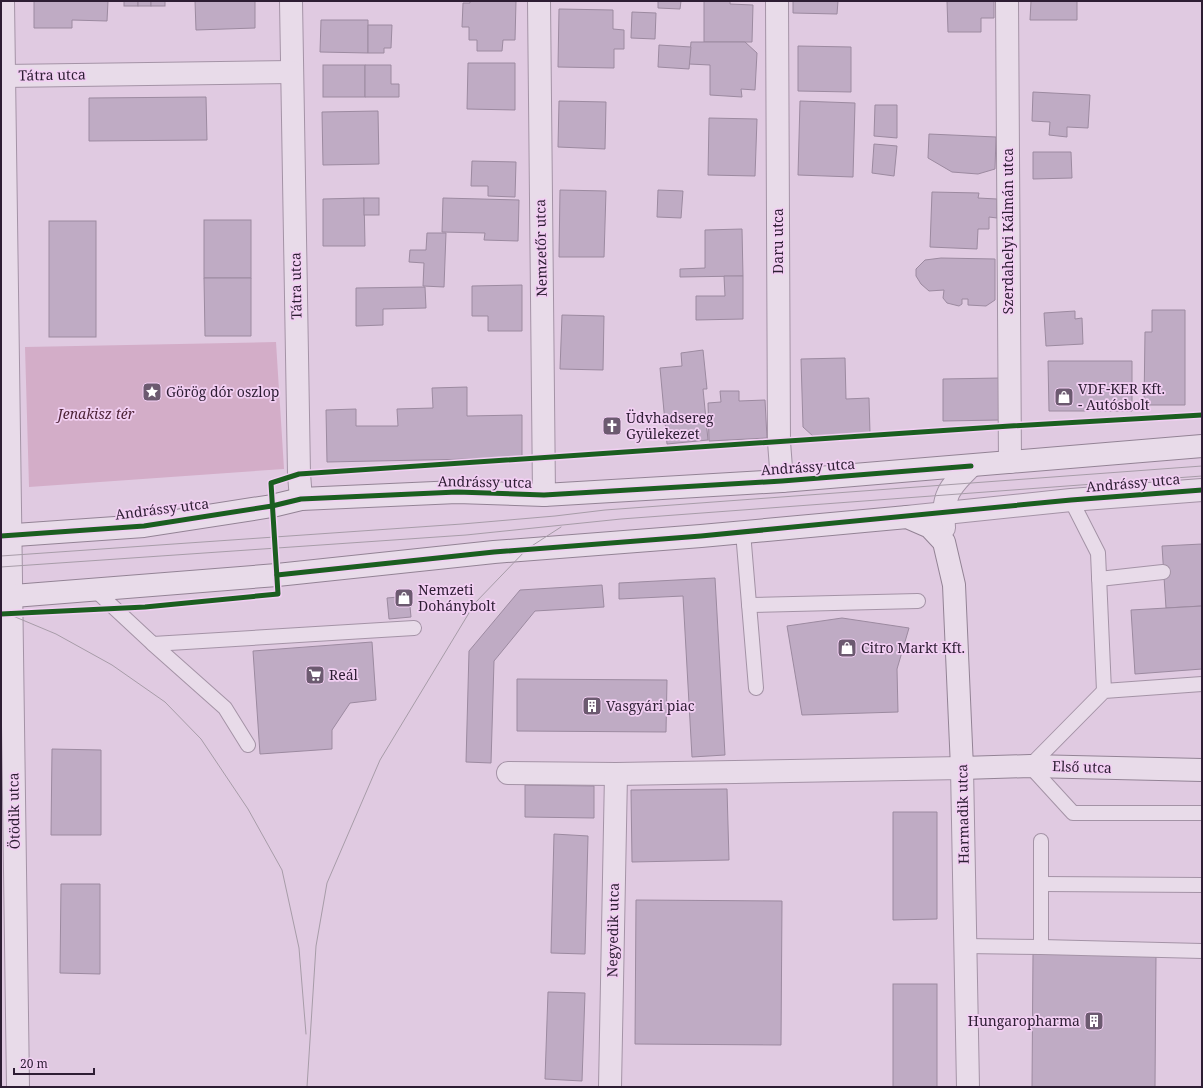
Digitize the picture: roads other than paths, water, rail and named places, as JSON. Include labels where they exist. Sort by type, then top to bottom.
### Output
[{"type":"street","name":"Ötödik utca","points":[[4,1],[6,597],[18,1087]]},
{"type":"street","name":"Tátra utca","points":[[291,1],[299,474],[301,499]]},
{"type":"street","name":"Nemzetőr utca","points":[[539,1],[544,495]]},
{"type":"street","name":"Daru utca","points":[[777,1],[778,434],[782,481]]},
{"type":"street","name":"Szerdahelyi Kálmán utca","points":[[1007,1],[1010,462]]},
{"type":"street","name":"Tátra utca","points":[[4,76],[292,72]]},
{"type":"street","name":"Andrássy utca","points":[[6,536],[144,526],[272,506],[301,499],[457,492],[544,495],[782,481],[1202,446]]},
{"type":"street","name":"Harmadik utca","points":[[968,1087],[962,768],[954,585],[944,542],[943,514],[947,495],[953,484],[971,466]]},
{"type":"street","name":"Andrássy utca","points":[[6,597],[285,574],[527,549],[743,532],[943,514],[1071,500],[1202,490]]},
{"type":"street","name":"Harmadik utca","points":[[906,517],[930,527],[944,542]]},
{"type":"street","name":"Első utca","points":[[508,773],[616,774],[1030,766],[1202,770]]},
{"type":"street","name":"Negyedik utca","points":[[610,1087],[616,774]]},
{"type":"lane","points":[[1071,500],[1098,552],[1104,691]]},
{"type":"lane","points":[[743,532],[756,688]]},
{"type":"lane","points":[[1099,579],[1163,572]]},
{"type":"lane","points":[[96,590],[153,644],[225,708],[248,745]]},
{"type":"lane","points":[[749,605],[918,601]]},
{"type":"lane","points":[[153,644],[414,628]]},
{"type":"lane","points":[[1202,684],[1104,691],[1030,766],[1072,813],[1202,813]]},
{"type":"lane","points":[[1040,948],[1041,840]]},
{"type":"lane","points":[[1040,884],[1202,885]]},
{"type":"lane","points":[[965,946],[1202,951]]},
{"type":"tram line","points":[[1,556],[462,524],[605,510],[1202,466]]},
{"type":"tram line","points":[[1,567],[466,535],[621,519],[1202,476]]},
{"type":"tram line","points":[[307,1087],[316,946],[327,883],[380,760],[475,603],[527,549],[561,527]]},
{"type":"tram line","points":[[1,611],[56,634],[112,665],[165,702],[201,739],[248,809],[282,870],[299,948],[306,1034]]},
{"type":"place","name":"Görög dór oszlop","points":[[152,392]]},
{"type":"place","name":"VDF-KER Kft. - Autósbolt","points":[[1064,397]]},
{"type":"place","name":"Üdvhadsereg Gyülekezet","points":[[612,426]]},
{"type":"place","name":"Nemzeti Dohánybolt","points":[[404,598]]},
{"type":"place","name":"Citro Markt Kft.","points":[[847,648]]},
{"type":"place","name":"Reál","points":[[315,675]]},
{"type":"place","name":"Vasgyári piac","points":[[592,706]]},
{"type":"place","name":"Hungaropharma","points":[[1094,1021]]},
{"type":"park label","name":"Jenakisz tér","points":[[96,414]]}]
